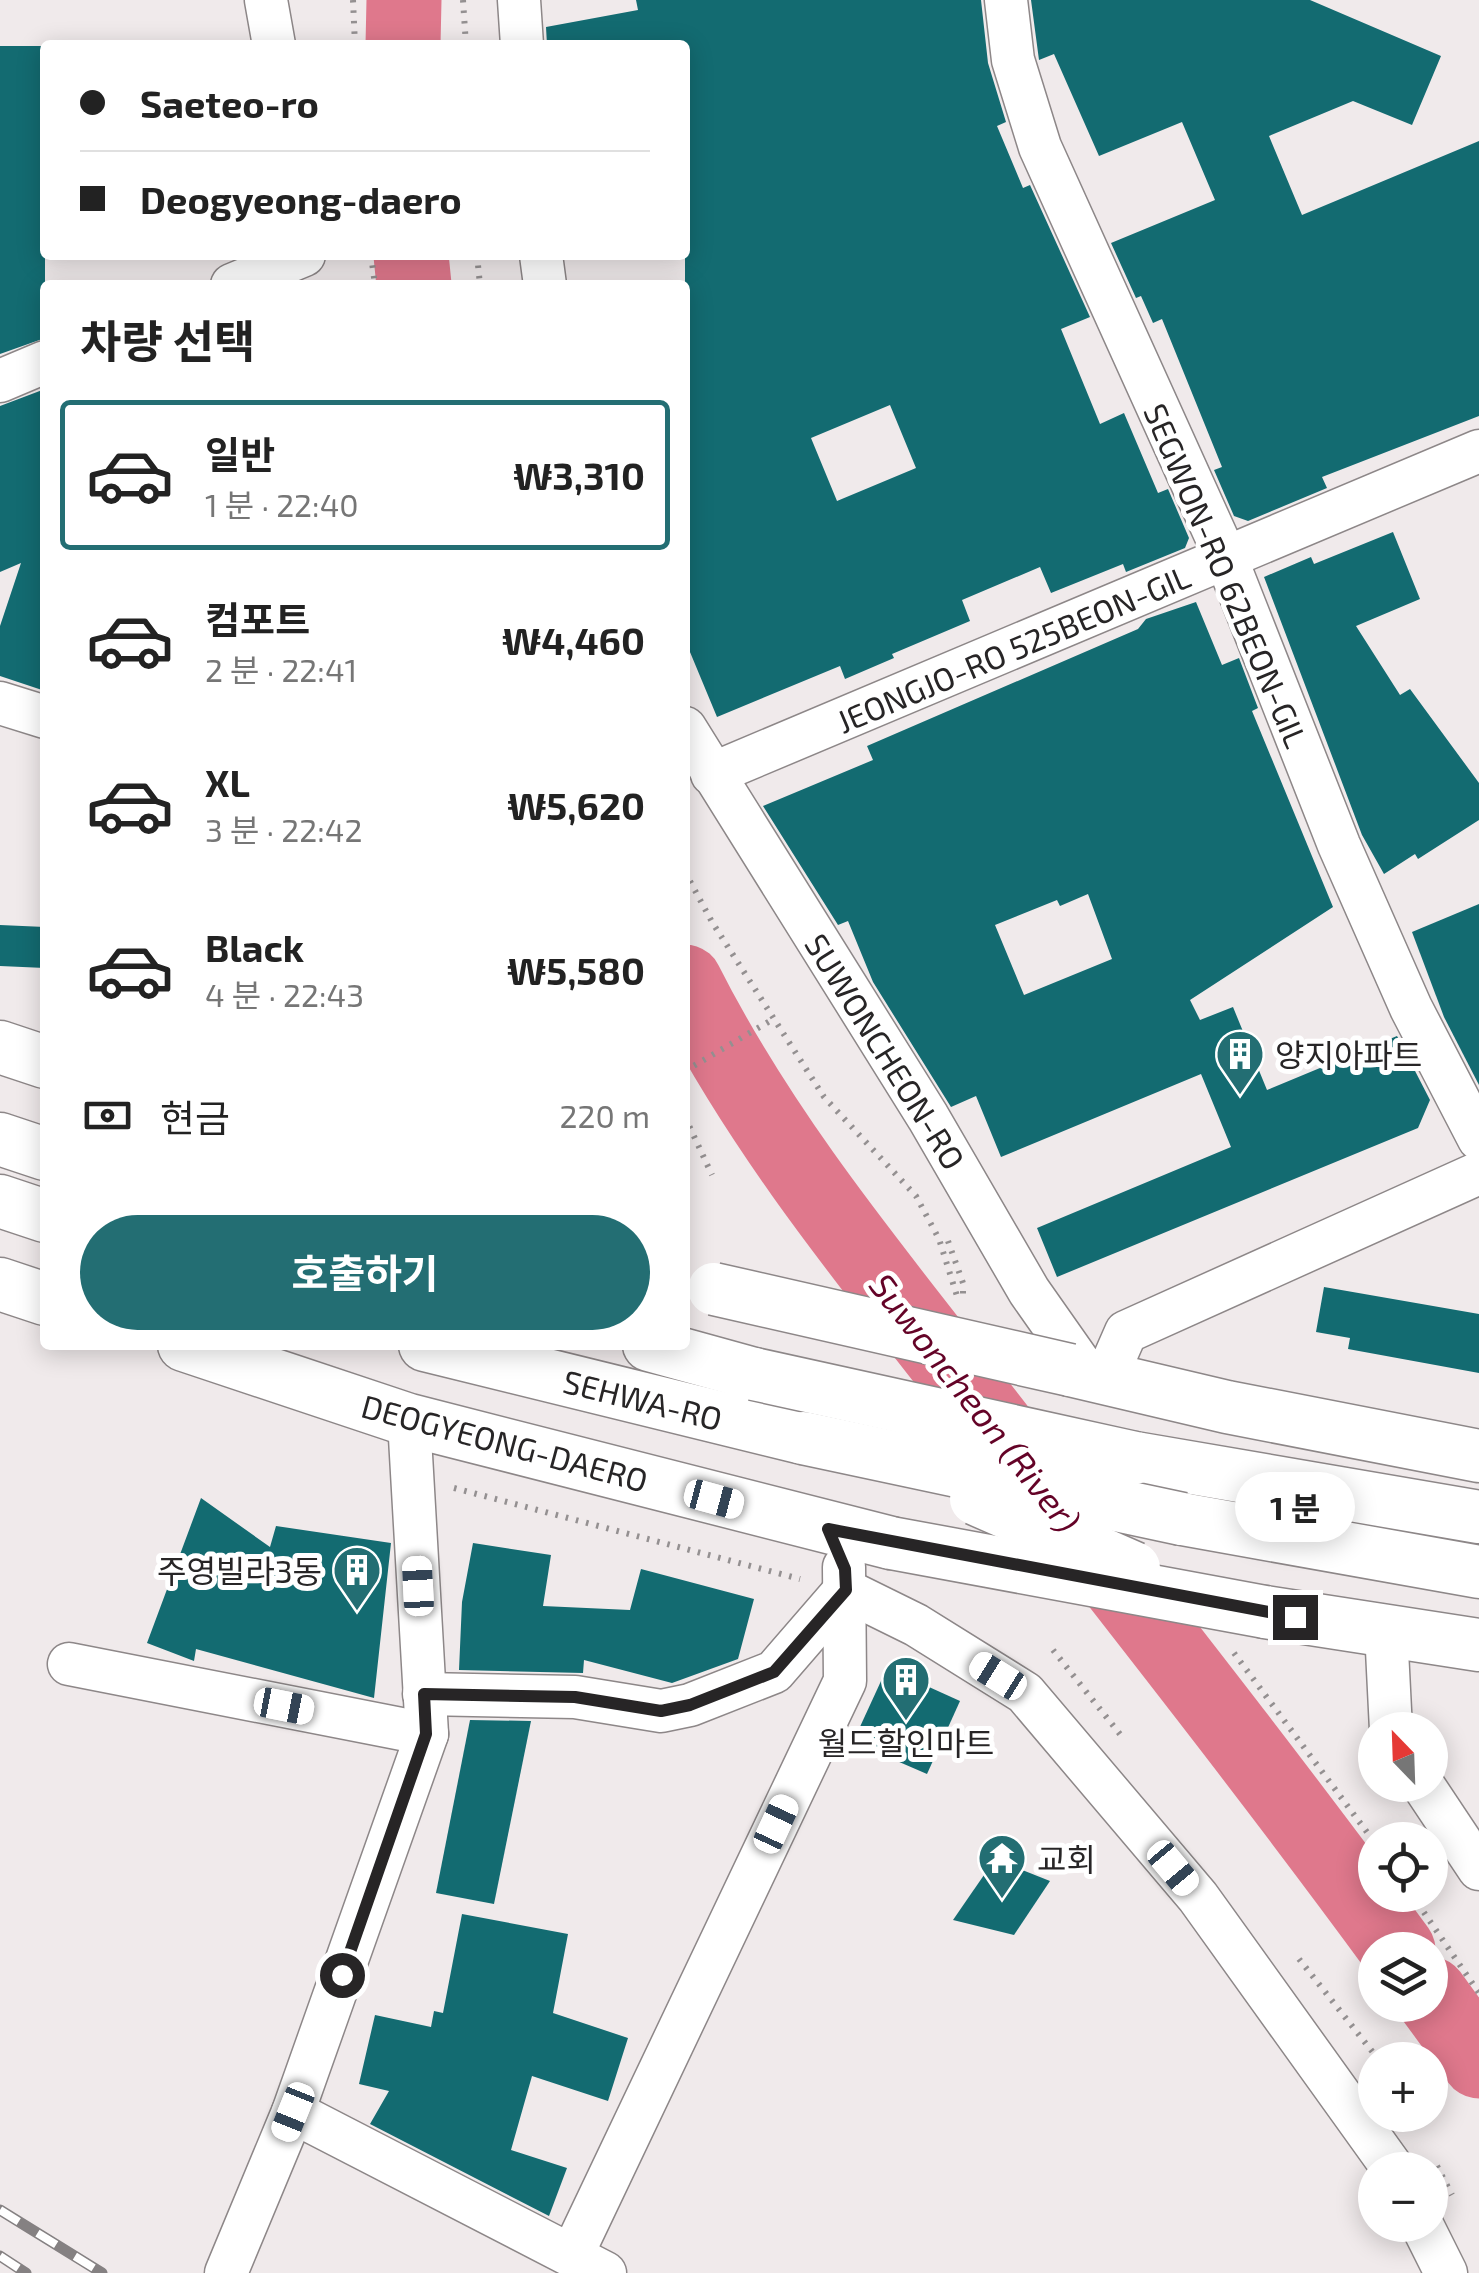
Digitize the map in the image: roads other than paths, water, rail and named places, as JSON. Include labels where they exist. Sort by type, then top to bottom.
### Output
[{"type":"main road","points":[[0,1047],[40,1060]]},
{"type":"main road","points":[[0,1139],[40,1152]]},
{"type":"main road","points":[[0,1201],[40,1214]]},
{"type":"main road","points":[[0,1284],[40,1297]]},
{"type":"main road","points":[[699,1285],[1100,1400],[1479,1517]]},
{"type":"main road","name":"DEOGYEONG-DAERO","points":[[199,1350],[409,1420],[890,1544],[1244,1609],[1479,1644]]},
{"type":"main road","name":"SEHWA-RO","points":[[445,1350],[879,1457]]},
{"type":"main road","name":"SEHWA-RO","points":[[667,1350],[821,1389],[1100,1400]]},
{"type":"main road","points":[[1100,1400],[1227,1408],[1479,1456]]},
{"type":"main road","points":[[879,1457],[1479,1572]]},
{"type":"main road","points":[[879,1457],[1244,1609]]},
{"type":"street","points":[[266,0],[273,40]]},
{"type":"street","points":[[519,0],[522,40]]},
{"type":"street","name":"SEGWON-RO 62BEON-GIL","points":[[1006,0],[1014,60],[1040,147],[1226,558],[1347,863],[1410,1008],[1479,1139]]},
{"type":"street","points":[[245,280],[295,260]]},
{"type":"street","points":[[0,381],[40,364]]},
{"type":"street","name":"JEONGJO-RO 525BEON-GIL","points":[[712,774],[1479,451]]},
{"type":"street","points":[[0,702],[40,715]]},
{"type":"street","name":"SUWONCHEON-RO","points":[[690,737],[928,1117],[1029,1291],[1100,1400]]},
{"type":"street","points":[[1100,1400],[1126,1332],[1479,1173]]},
{"type":"street","points":[[226,2273],[293,2112],[426,1714],[409,1420]]},
{"type":"street","points":[[293,2112],[589,2264],[844,1680],[845,1569],[828,1529]]},
{"type":"street","points":[[69,1664],[426,1714],[575,1697],[661,1711],[690,1705],[774,1672],[846,1590]]},
{"type":"street","points":[[846,1590],[916,1625],[1025,1693],[1198,1897],[1381,2152]]},
{"type":"street","points":[[1386,1630],[1391,1712]]},
{"type":"street","points":[[1434,1802],[1479,1869]]},
{"type":"street","points":[[1430,2242],[1446,2273]]},
{"type":"waterway","name":"Suwoncheon (River)","points":[[403,40],[404,0]]},
{"type":"waterway","name":"Suwoncheon (River)","points":[[412,260],[414,280]]},
{"type":"waterway","name":"Suwoncheon (River)","points":[[690,991],[748,1092],[819,1197],[1384,1932]]},
{"type":"waterway","name":"Suwoncheon (River)","points":[[1448,2019],[1479,2061]]},
{"type":"railway","points":[[0,2210],[102,2273]]},
{"type":"railway","points":[[0,2256],[26,2273]]},
{"type":"place","name":"양지아파트","points":[[1240,1096]]},
{"type":"place","name":"주영빌라3동","points":[[357,1612]]},
{"type":"place","name":"월드할인마트","points":[[906,1722]]},
{"type":"place","name":"교회","points":[[1002,1900]]}]
